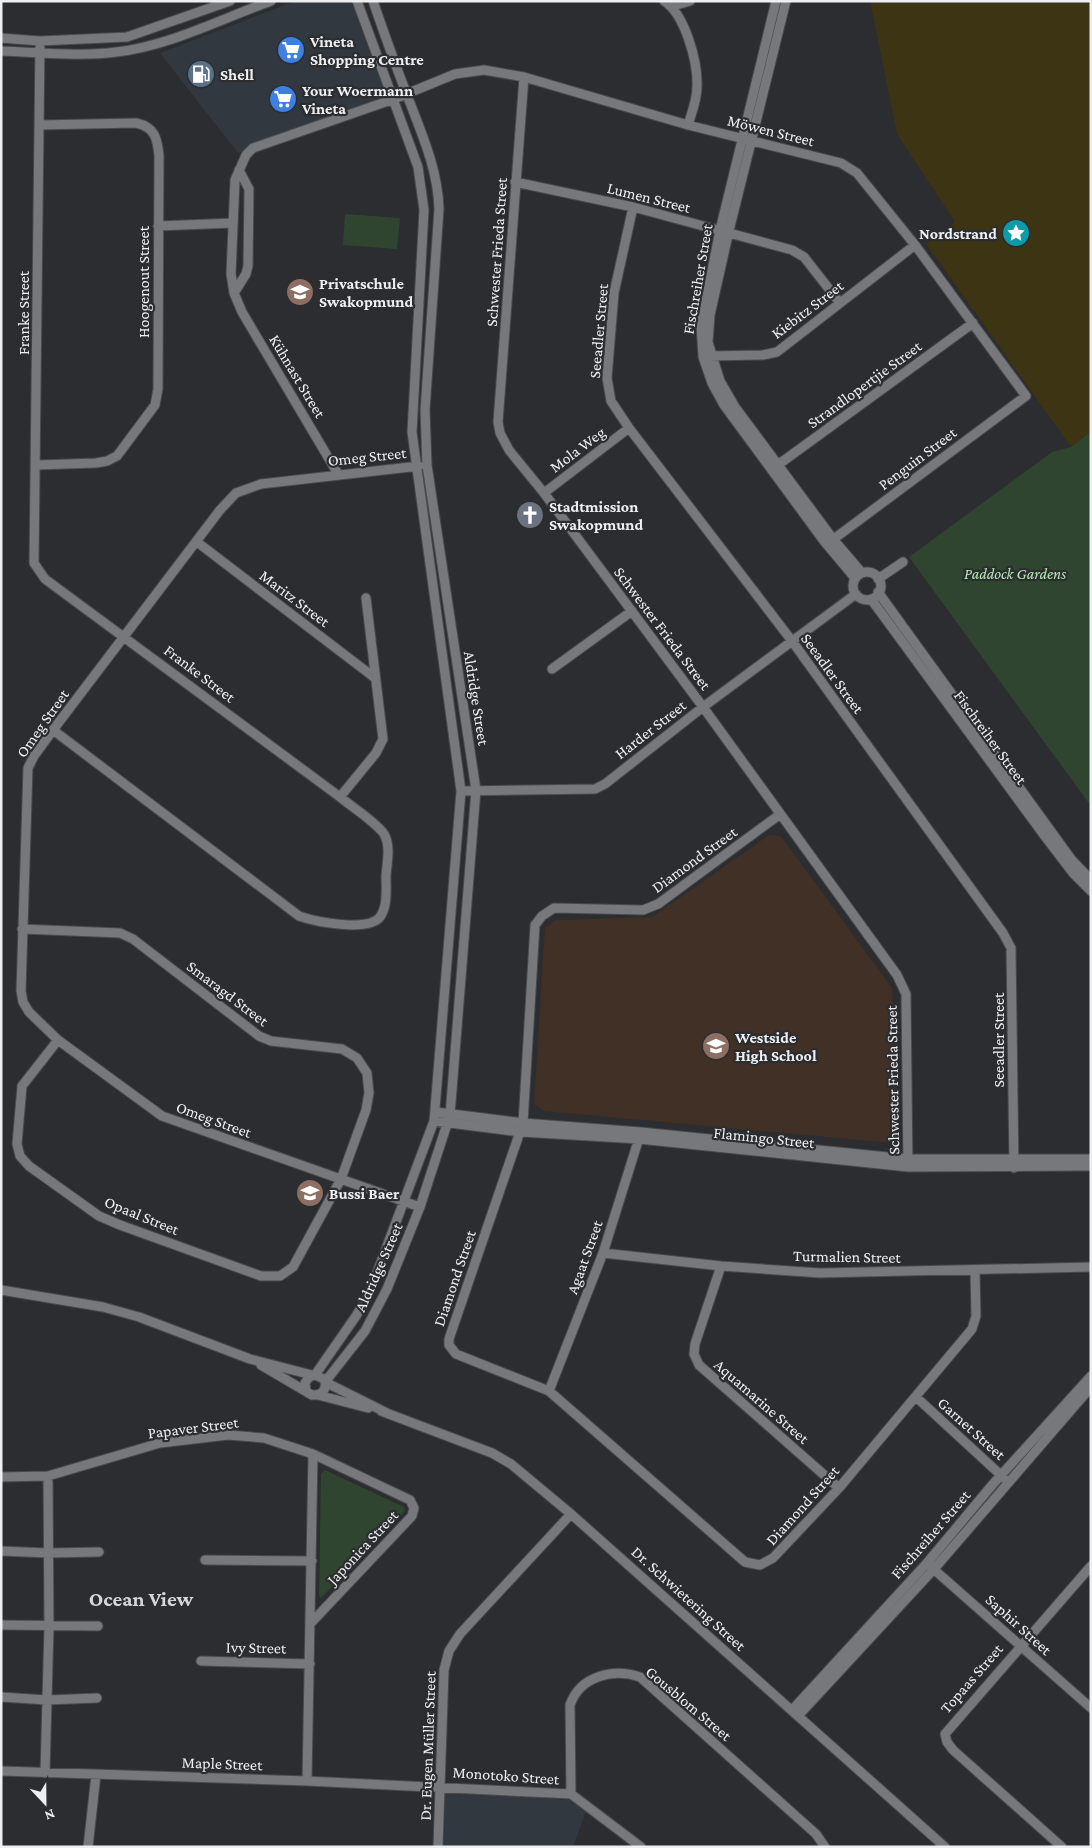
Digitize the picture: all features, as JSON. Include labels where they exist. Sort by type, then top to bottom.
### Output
[{"type":"street","points":[[1,38],[40,41],[127,37],[216,4],[231,1],[237,14]]},
{"type":"street","points":[[1,51],[114,53],[133,50],[271,1]]},
{"type":"street","name":"Aldridge Street","points":[[314,1375],[356,1316],[369,1294],[435,1116],[460,791],[416,466],[412,408],[424,210],[423,189],[416,159],[357,1]]},
{"type":"street","name":"Aldridge Street","points":[[326,1382],[377,1311],[420,1207],[449,1119],[476,790],[427,465],[425,410],[439,191],[433,167],[373,1]]},
{"type":"street","points":[[664,1],[673,6],[684,28],[696,69],[695,103],[688,125]]},
{"type":"street","points":[[673,6],[690,1]]},
{"type":"street","name":"Fischreiher Street","points":[[747,140],[776,1]]},
{"type":"street","name":"Fischreiher Street","points":[[786,1],[724,230],[709,322],[707,356],[712,384],[724,405],[772,470],[859,576]]},
{"type":"street","points":[[216,4],[222,19]]},
{"type":"street","name":"Franke Street","points":[[40,41],[37,465],[34,550],[37,570],[45,579],[125,636],[340,797],[382,832],[387,840],[384,907],[380,917],[371,923],[360,925],[310,920],[299,916],[53,730]]},
{"type":"street","name":"Möwen Street","points":[[407,94],[441,78],[470,70],[498,72],[524,77],[688,125],[841,163],[856,173],[915,245],[1026,396]]},
{"type":"street","name":"Schwester Frieda Street","points":[[524,77],[498,422],[500,433],[509,450],[544,493],[703,707],[779,815],[897,975],[906,994],[908,1163]]},
{"type":"street","name":"Kühnast Street","points":[[338,474],[242,312],[234,293],[231,274],[235,180],[246,155],[253,148],[407,94]]},
{"type":"street","name":"Hoogenout Street","points":[[37,465],[108,461],[117,456],[155,405],[158,389],[159,155],[155,134],[149,127],[136,123],[39,124]]},
{"type":"street","points":[[234,293],[246,274],[248,266],[249,189],[239,170]]},
{"type":"street","name":"Lumen Street","points":[[515,182],[634,207],[792,250],[804,257],[840,303]]},
{"type":"street","name":"Seeadler Street","points":[[634,207],[614,293],[607,378],[611,401],[629,428],[792,641],[1003,933],[1011,948],[1014,1164]]},
{"type":"street","points":[[158,226],[233,223]]},
{"type":"street","name":"Kiebitz Street","points":[[707,356],[763,355],[777,352],[915,245]]},
{"type":"street","name":"Strandlopertjie Street","points":[[772,470],[973,323]]},
{"type":"street","name":"Fischreiher Street","points":[[707,356],[736,407],[780,464],[830,542]]},
{"type":"street","points":[[414,361],[428,362]]},
{"type":"street","name":"Penguin Street","points":[[830,542],[1026,396]]},
{"type":"street","name":"Mola Weg","points":[[544,493],[629,428]]},
{"type":"street","name":"Omeg Street","points":[[420,1207],[162,1116],[58,1040],[29,1012],[23,1002],[22,929],[28,768],[34,756],[53,730],[220,510],[236,493],[261,484],[427,465]]},
{"type":"street","name":"Maritz Street","points":[[197,542],[375,678]]},
{"type":"street","points":[[878,579],[903,562]]},
{"type":"street","points":[[870,572],[878,579],[880,587],[875,596],[863,599],[856,594],[853,585],[859,576],[870,572]]},
{"type":"street","name":"Harder Street","points":[[460,791],[595,790],[703,707],[856,594]]},
{"type":"street","name":"Fischreiher Street","points":[[875,596],[1071,859],[1091,880]]},
{"type":"street","name":"Fischreiher Street","points":[[875,596],[1044,835],[1072,873],[1091,890]]},
{"type":"street","points":[[340,797],[376,753],[383,739],[366,598]]},
{"type":"street","points":[[552,669],[632,611]]},
{"type":"street","name":"Diamond Street","points":[[779,815],[658,904],[643,910],[554,908],[542,916],[536,925],[522,1127],[449,1339],[449,1345],[456,1354],[549,1390],[746,1562],[760,1565],[774,1558],[838,1488],[972,1328],[976,1316],[975,1270]]},
{"type":"street","name":"Smaragd Street","points":[[22,929],[120,933],[133,939],[259,1036],[271,1041],[342,1049],[357,1058],[367,1074],[369,1093],[366,1110],[341,1179]]},
{"type":"street","name":"Opaal Street","points":[[58,1040],[22,1086],[17,1144],[20,1156],[29,1166],[99,1216],[261,1276],[280,1276],[293,1267],[341,1179]]},
{"type":"street","name":"Flamingo Street","points":[[435,1116],[522,1127],[640,1136],[908,1163],[1091,1166]]},
{"type":"street","name":"Agaat Street","points":[[549,1390],[603,1253],[640,1136]]},
{"type":"street","name":"Flamingo Street","points":[[1014,1164],[1091,1159]]},
{"type":"street","name":"Turmalien Street","points":[[603,1253],[721,1266],[820,1273],[1091,1267]]},
{"type":"street","name":"Aquamarine Street","points":[[721,1266],[695,1344],[694,1354],[699,1365],[838,1488]]},
{"type":"street","points":[[1,1290],[84,1303],[139,1317],[250,1359],[322,1377],[326,1382],[325,1388],[318,1395],[312,1395],[250,1359]]},
{"type":"street","points":[[306,1390],[305,1383],[314,1375]]},
{"type":"street","name":"Fischreiher Street","points":[[795,1713],[930,1566],[1091,1376]]},
{"type":"street","name":"Dr. Schwietering Street","points":[[326,1382],[386,1413]]},
{"type":"street","name":"Fischreiher Street","points":[[1005,1478],[1091,1387]]},
{"type":"street","name":"Dr. Schwietering Street","points":[[318,1395],[386,1413],[492,1453],[511,1464],[572,1514],[945,1847]]},
{"type":"street","name":"Garnet Street","points":[[916,1397],[1005,1478]]},
{"type":"street","name":"Papaver Street","points":[[1,1477],[48,1476],[160,1443],[228,1435],[264,1438],[313,1454]]},
{"type":"street","points":[[307,1781],[313,1454]]},
{"type":"street","name":"Japonica Street","points":[[310,1624],[412,1516],[414,1508],[410,1500],[313,1454]]},
{"type":"street","points":[[45,1773],[49,1627],[48,1476]]},
{"type":"street","name":"Dr. Eugen Müller Street","points":[[438,1847],[444,1670],[448,1651],[460,1634],[572,1514]]},
{"type":"street","points":[[1,1551],[48,1553],[99,1552]]},
{"type":"street","points":[[205,1560],[312,1561]]},
{"type":"street","name":"Saphir Street","points":[[930,1566],[1091,1708]]},
{"type":"street","name":"Topaas Street","points":[[1062,1847],[953,1750],[947,1742],[945,1734],[1020,1645],[1091,1566]]},
{"type":"street","points":[[1,1625],[49,1627],[98,1626]]},
{"type":"street","name":"Ivy Street","points":[[201,1661],[310,1664]]},
{"type":"street","name":"Gousblom Street","points":[[570,1794],[570,1705],[574,1693],[584,1683],[603,1676],[625,1672],[640,1677],[816,1834],[825,1847]]},
{"type":"street","points":[[1,1697],[47,1700],[97,1698]]},
{"type":"street","name":"Maple Street","points":[[1,1771],[441,1786]]},
{"type":"street","points":[[88,1847],[96,1775]]},
{"type":"street","name":"Monotoko Street","points":[[441,1786],[570,1794],[641,1847]]},
{"type":"shaded area","points":[[295,1],[351,1],[388,101],[238,153],[160,53]]},
{"type":"shaded area","name":"Westside High School","points":[[769,835],[781,836],[892,988],[900,1136],[893,1143],[544,1111],[534,1104],[545,927],[556,920],[652,917]]},
{"type":"shaded area","points":[[445,1791],[569,1800],[586,1811],[573,1847],[444,1847]]},
{"type":"green space","points":[[345,214],[400,218],[397,249],[343,245]]},
{"type":"green space","name":"Paddock Gardens","points":[[1089,432],[1091,435],[1091,806],[909,557],[1052,452],[1071,447]]},
{"type":"green space","points":[[325,1470],[404,1507],[405,1511],[321,1598],[319,1596],[321,1474]]},
{"type":"sand","name":"Nordstrand","points":[[870,1],[1091,1],[1091,435],[1089,433],[1071,447],[926,244],[955,222],[897,134]]},
{"type":"place","name":"Vineta Shopping Centre","points":[[291,50]]},
{"type":"place","name":"Shell","points":[[201,74]]},
{"type":"place","name":"Your Woermann Vineta","points":[[283,99]]},
{"type":"place","name":"Nordstrand","points":[[1016,233]]},
{"type":"place","name":"Privatschule Swakopmund","points":[[300,292]]},
{"type":"place","name":"Stadtmission Swakopmund","points":[[530,515]]},
{"type":"place","name":"Westside High School","points":[[716,1046]]},
{"type":"place","name":"Bussi Baer","points":[[310,1193]]},
{"type":"district","name":"Ocean View","points":[[141,1599]]}]
